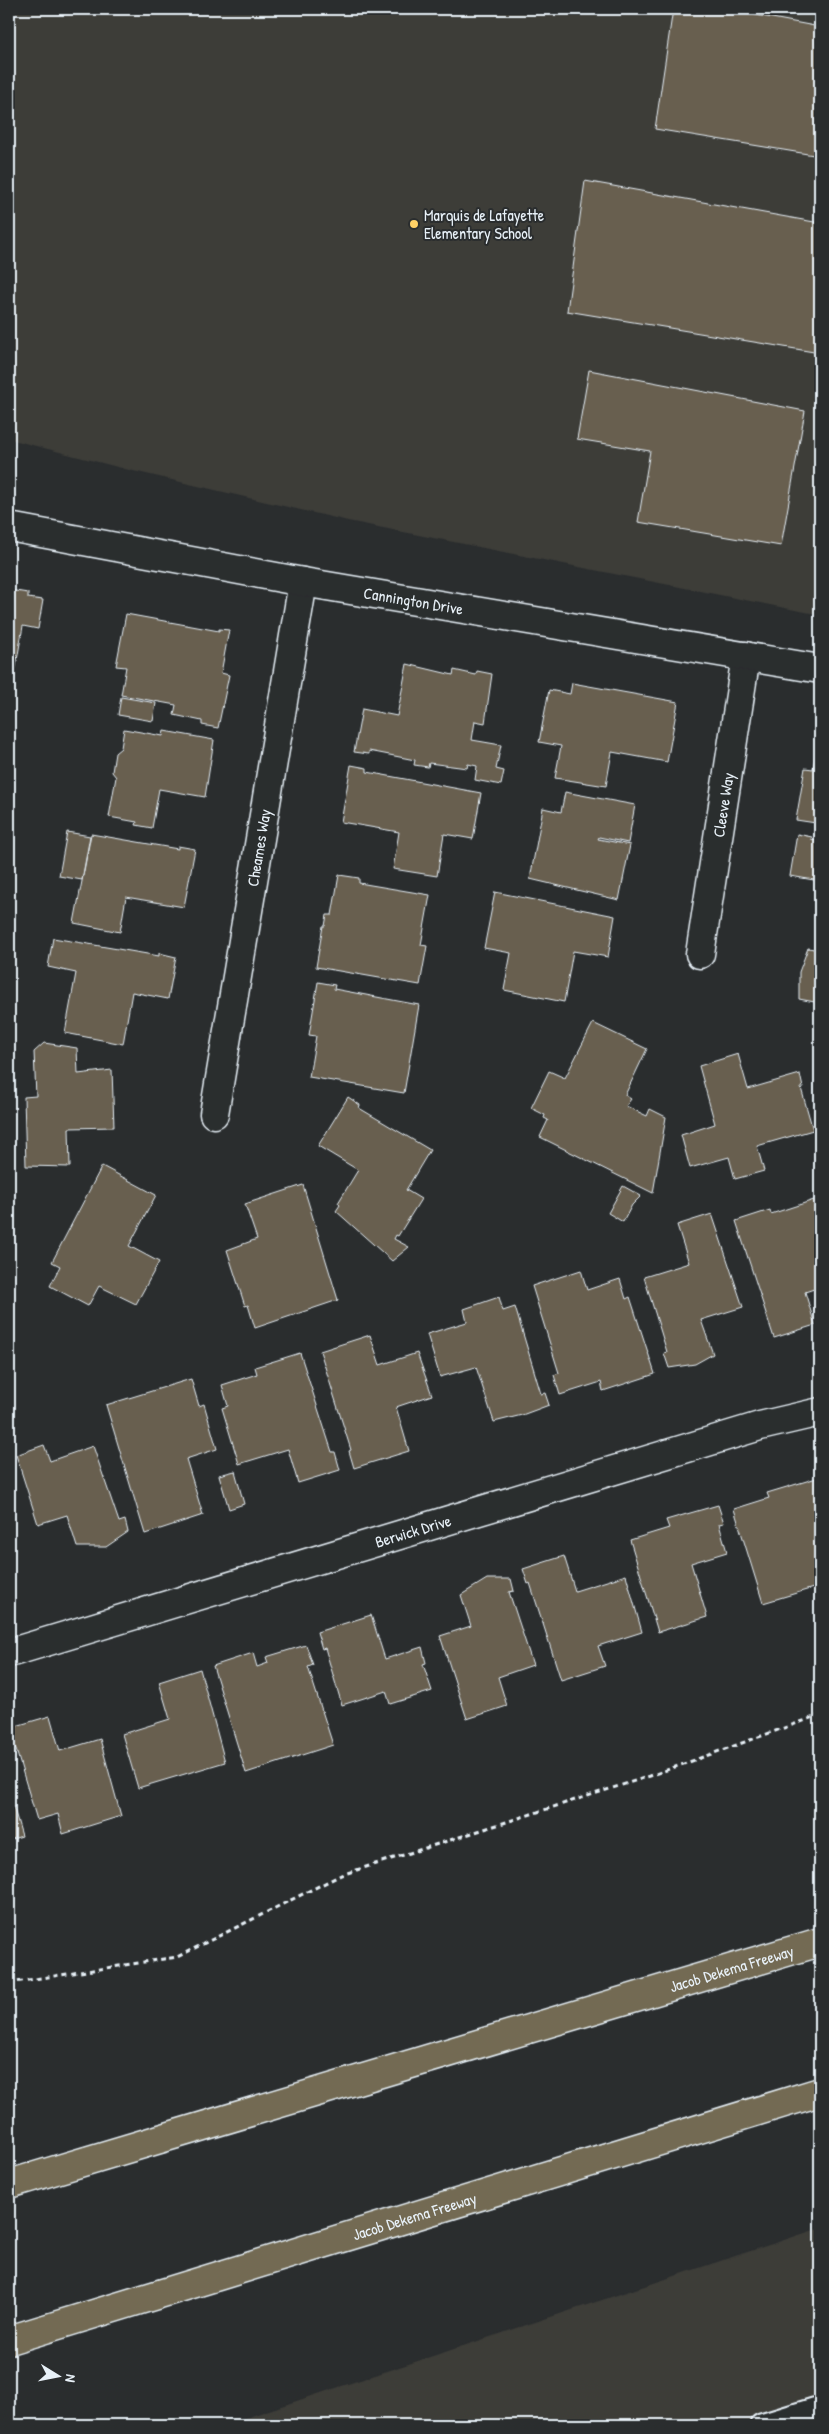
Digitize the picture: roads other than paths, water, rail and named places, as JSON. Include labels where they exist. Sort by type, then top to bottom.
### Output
[{"type":"highway","name":"Jacob Dekema Freeway","points":[[9,2184],[820,1942]]},
{"type":"highway","name":"Jacob Dekema Freeway","points":[[9,2340],[820,2092]]},
{"type":"highway","points":[[9,2169],[113,2152]]},
{"type":"street","name":"Cannington Drive","points":[[9,527],[303,582],[820,669]]},
{"type":"street","name":"Cheames Way","points":[[214,1114],[303,582]]},
{"type":"street","name":"Cleeve Way","points":[[700,954],[746,656]]},
{"type":"street","name":"Berwick Drive","points":[[9,1653],[760,1426],[820,1412]]},
{"type":"lane","points":[[761,2425],[820,2407]]},
{"type":"place","name":"Marquis de Lafayette Elementary School","points":[[414,224]]}]
